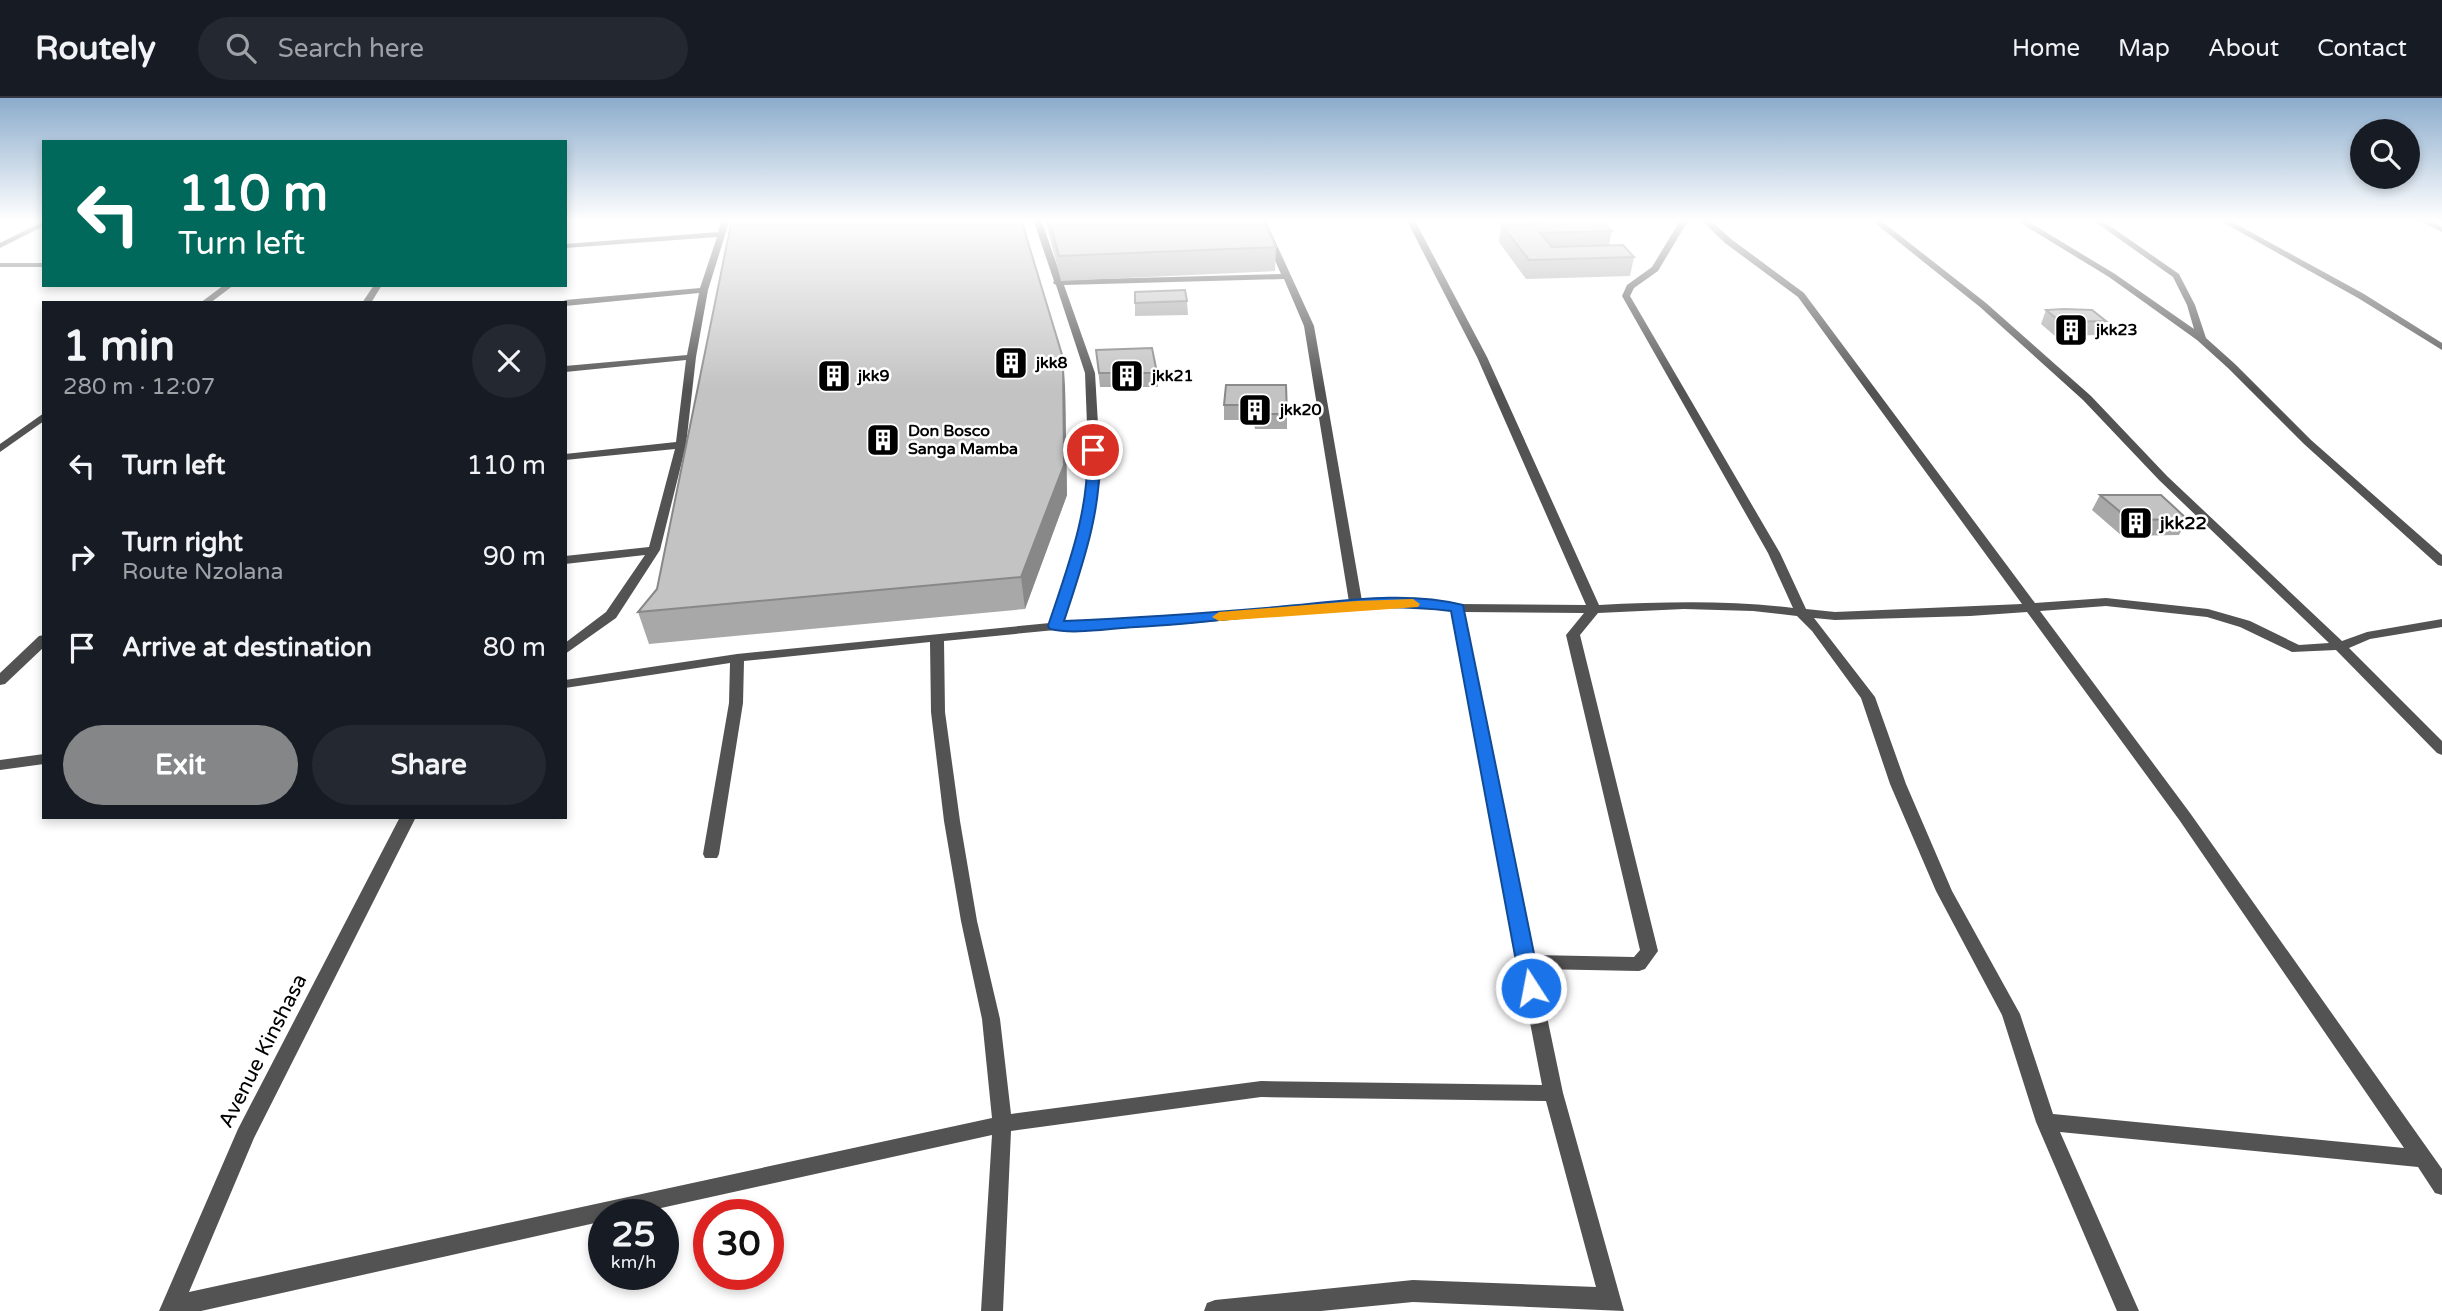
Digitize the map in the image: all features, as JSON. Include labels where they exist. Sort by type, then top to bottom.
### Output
[{"type":"street","points":[[567,648],[611,615],[654,550],[681,444],[691,357],[709,276]]},
{"type":"street","points":[[1055,276],[1090,373],[1095,476],[1079,554],[1055,626]]},
{"type":"street","points":[[1057,283],[1285,276],[1309,326],[1317,363],[1356,605]]},
{"type":"street","points":[[1440,276],[1482,357],[1594,609]]},
{"type":"street","points":[[1646,276],[1630,287],[1626,296],[1774,553],[1801,612],[1817,628],[1868,697],[1898,784],[1944,891],[2011,1014],[2046,1122],[2128,1311]]},
{"type":"street","points":[[1775,276],[1801,295],[2032,606],[2185,817],[2442,1185]]},
{"type":"street","points":[[1946,276],[1983,305],[2087,398],[2163,478],[2341,646],[2442,750]]},
{"type":"street","points":[[2111,276],[2202,340],[2320,454],[2361,491],[2399,519],[2442,562]]},
{"type":"street","points":[[2175,276],[2191,305],[2202,340]]},
{"type":"street","points":[[2324,276],[2442,347]]},
{"type":"street","points":[[207,301],[227,287]]},
{"type":"street","points":[[567,303],[704,290]]},
{"type":"street","points":[[567,369],[691,357]]},
{"type":"street","points":[[0,449],[42,418]]},
{"type":"street","points":[[567,457],[681,444]]},
{"type":"street","points":[[567,560],[654,550]]},
{"type":"street","points":[[567,684],[737,658],[1055,626],[1173,621],[1356,605],[1422,603],[1457,608],[1594,609],[1754,607],[1848,615],[1970,612],[2106,602],[2208,613],[2245,624],[2297,649],[2341,646],[2367,636],[2442,623]]},
{"type":"street","points":[[1215,1311],[1413,1291],[1611,1305],[1553,1093],[1457,608]]},
{"type":"street","points":[[1526,962],[1639,964],[1649,951],[1573,635],[1594,609]]},
{"type":"street","points":[[937,639],[938,712],[952,821],[969,921],[991,1019],[1002,1124],[992,1311]]},
{"type":"street","points":[[0,681],[42,641]]},
{"type":"street","points":[[711,854],[736,703],[737,658]]},
{"type":"street","points":[[0,765],[42,759]]},
{"type":"street","name":"Avenue Kinshasa","points":[[170,1309],[245,1135],[407,819]]},
{"type":"street","points":[[170,1309],[1002,1124],[1261,1089],[1553,1093]]},
{"type":"street","points":[[2046,1122],[2423,1159]]},
{"type":"building","name":"Don Bosco Sanga Mamba","points":[[721,276],[1038,276],[1063,358],[1064,465],[1021,577],[638,612],[657,589]]},
{"type":"building","points":[[1185,290],[1187,301],[1135,303],[1135,292]]},
{"type":"building","points":[[2046,310],[2092,310],[2106,321],[2061,322]]},
{"type":"building","points":[[1152,348],[1157,373],[1099,373],[1096,350]]},
{"type":"building","points":[[1226,385],[1286,385],[1287,414],[1255,414],[1253,405],[1224,405]]},
{"type":"building","points":[[2100,495],[2161,495],[2187,519],[2130,520]]},
{"type":"slow traffic","points":[[1219,617],[1356,605],[1413,604]]},
{"type":"place","name":"jkk23","points":[[2071,330]]},
{"type":"place","name":"jkk8","points":[[1011,363]]},
{"type":"place","name":"jkk9","points":[[834,376]]},
{"type":"place","name":"jkk21","points":[[1127,376]]},
{"type":"place","name":"jkk20","points":[[1255,410]]},
{"type":"place","name":"Don Bosco Sanga Mamba","points":[[883,440]]},
{"type":"place","name":"jkk22","points":[[2136,523]]},
{"type":"route","points":[[1093,450],[1095,476],[1079,554],[1055,626],[1173,621],[1356,605],[1422,603],[1457,608],[1531,988]]}]
